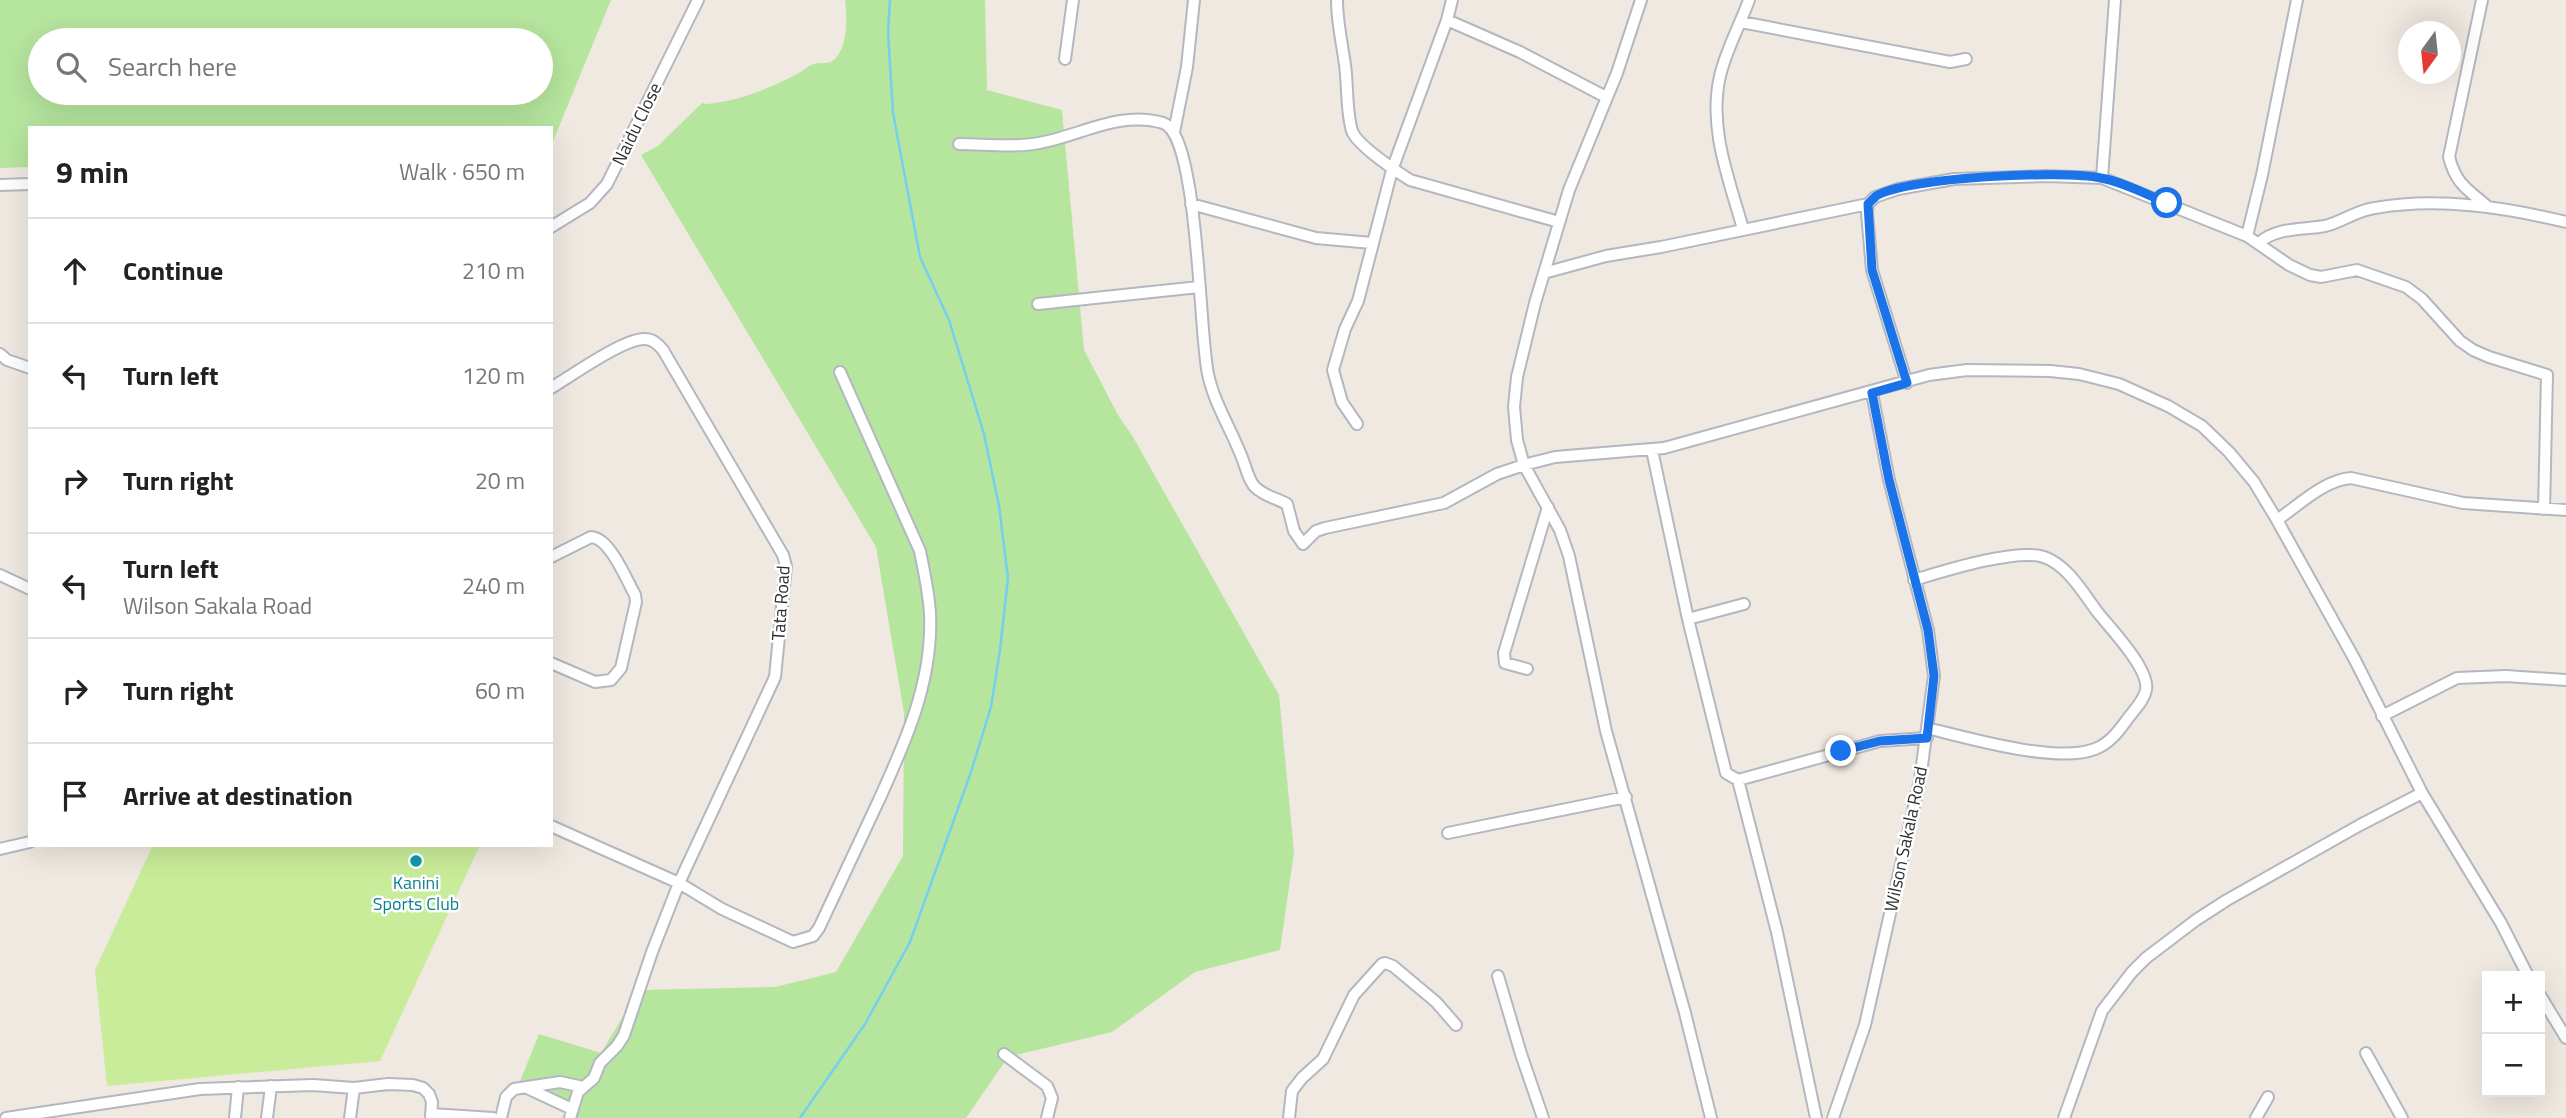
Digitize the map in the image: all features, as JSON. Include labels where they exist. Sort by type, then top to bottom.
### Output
[{"type":"street","name":"Naidu Close","points":[[553,226],[590,203],[607,184],[698,0]]},
{"type":"street","points":[[1065,59],[1073,0]]},
{"type":"street","points":[[1174,132],[1187,67],[1194,0]]},
{"type":"street","points":[[1336,0],[1353,133],[1392,170],[1410,180],[1559,222]]},
{"type":"street","points":[[1357,424],[1342,402],[1333,370],[1345,329],[1358,301],[1392,170],[1452,0]]},
{"type":"street","points":[[1641,0],[1617,72],[1559,222],[1544,273],[1517,377],[1514,398],[1515,429],[1524,465],[1560,530],[1569,556],[1606,731],[1696,1051],[1711,1118]]},
{"type":"street","points":[[1743,229],[1719,143],[1715,108],[1720,73],[1749,0]]},
{"type":"street","points":[[2102,178],[2115,0]]},
{"type":"street","points":[[2247,236],[2297,0]]},
{"type":"street","points":[[2482,0],[2449,157],[2461,186],[2487,206]]},
{"type":"street","points":[[1447,20],[1520,52],[1606,97]]},
{"type":"street","points":[[1741,22],[1950,62],[1966,59]]},
{"type":"street","points":[[959,144],[1038,144],[1117,120],[1160,122],[1174,132],[1182,150],[1191,204],[1203,348],[1208,377],[1238,444],[1251,481],[1264,495],[1287,505],[1294,531],[1303,544],[1316,531],[1325,528],[1444,503],[1497,474],[1524,465],[1555,457],[1652,450],[1872,393],[1929,375],[1999,369],[2079,374],[2119,384],[2168,406],[2202,426],[2254,482],[2356,660],[2423,793],[2501,923],[2525,971]]},
{"type":"street","points":[[1544,273],[1606,256],[1868,204],[1875,197],[1898,189],[1954,179],[2046,176],[2102,178],[2247,236],[2289,265],[2310,275],[2321,277],[2357,270],[2406,287],[2422,299],[2460,341],[2473,350],[2547,375],[2544,509]]},
{"type":"street","points":[[0,185],[28,184]]},
{"type":"street","points":[[1191,204],[1316,238],[1372,243]]},
{"type":"street","points":[[1868,204],[1872,270],[1907,383]]},
{"type":"street","points":[[2259,243],[2267,236],[2331,225],[2372,208],[2441,204],[2487,206],[2566,222]]},
{"type":"street","points":[[1038,304],[1199,287]]},
{"type":"street","name":"Tata Road","points":[[553,387],[614,349],[643,338],[651,340],[663,350],[785,562],[775,677],[679,884],[624,1035],[600,1063],[594,1078],[583,1087],[571,1114]]},
{"type":"street","points":[[0,354],[7,360],[28,367]]},
{"type":"street","points":[[553,828],[679,884],[722,909],[793,942],[813,936],[906,741],[919,700],[928,655],[930,615],[920,551],[840,372]]},
{"type":"street","name":"Wilson Sakala Road","points":[[1833,1118],[1865,1025],[1910,825],[1927,733],[1934,676],[1928,630],[1889,480],[1872,393]]},
{"type":"street","points":[[1652,450],[1688,620],[1726,773],[1738,780],[1777,932],[1816,1118]]},
{"type":"street","points":[[2277,520],[2328,485],[2339,479],[2351,478],[2463,503],[2566,510]]},
{"type":"street","points":[[1527,669],[1504,663],[1504,653],[1548,507]]},
{"type":"street","points":[[553,555],[591,537],[597,537],[607,545],[635,595],[636,602],[621,668],[611,680],[595,681],[553,664]]},
{"type":"street","points":[[1738,780],[1880,741],[1927,733],[2027,750],[2094,750],[2111,740],[2143,699],[2147,681],[2141,668],[2115,633],[2054,562],[2027,555],[1956,568],[1914,580]]},
{"type":"street","points":[[0,575],[28,588]]},
{"type":"street","points":[[1688,620],[1744,604]]},
{"type":"street","points":[[2382,716],[2457,678],[2506,676],[2566,680]]},
{"type":"street","points":[[2064,1118],[2102,1011],[2146,958],[2227,900],[2423,793]]},
{"type":"street","points":[[1448,833],[1626,796]]},
{"type":"street","points":[[0,849],[28,842]]},
{"type":"street","points":[[1289,1118],[1292,1091],[1323,1059],[1354,995],[1381,964],[1385,962],[1393,966],[1436,1002],[1456,1025]]},
{"type":"street","points":[[1498,976],[1543,1118]]},
{"type":"street","points":[[2545,1003],[2566,1038]]},
{"type":"street","points":[[2366,1053],[2402,1118]]},
{"type":"street","points":[[1004,1054],[1047,1086],[1052,1098],[1046,1118]]},
{"type":"street","points":[[501,1118],[509,1092],[523,1087],[560,1082],[583,1087]]},
{"type":"street","points":[[6,1118],[200,1090],[328,1085],[354,1088],[388,1084],[413,1085],[429,1094],[432,1102],[431,1116],[493,1118]]},
{"type":"street","points":[[267,1118],[271,1086]]},
{"type":"street","points":[[235,1118],[238,1087]]},
{"type":"street","points":[[523,1087],[571,1114]]},
{"type":"street","points":[[350,1118],[354,1088]]},
{"type":"street","points":[[2256,1118],[2268,1097]]},
{"type":"green space","points":[[0,0],[611,0],[553,141],[553,126],[28,126],[28,167],[0,168]]},
{"type":"green space","points":[[845,0],[985,0],[987,90],[1062,110],[1084,350],[1118,415],[1279,695],[1294,852],[1280,950],[1195,972],[1112,1032],[1008,1057],[966,1118],[578,1118],[517,1089],[539,1034],[601,1053],[639,990],[775,987],[836,972],[903,856],[904,713],[876,547],[641,155],[658,146],[703,102],[716,103],[752,94],[786,80],[811,65],[827,63],[836,58],[845,38]]},
{"type":"green space","points":[[152,847],[479,847],[380,1061],[107,1086],[95,970]]},
{"type":"waterway","points":[[800,1118],[865,1024],[910,942],[970,775],[991,707],[1008,578],[999,506],[984,434],[949,320],[920,257],[893,113],[888,32],[890,0]]},
{"type":"place","name":"Kanini Sports Club","points":[[416,861]]},
{"type":"route","points":[[1841,751],[1880,741],[1927,738],[1934,676],[1928,630],[1889,480],[1872,393],[1907,383],[1872,270],[1868,204],[1875,197],[1898,189],[1954,179],[2046,176],[2102,178],[2167,203]]}]
